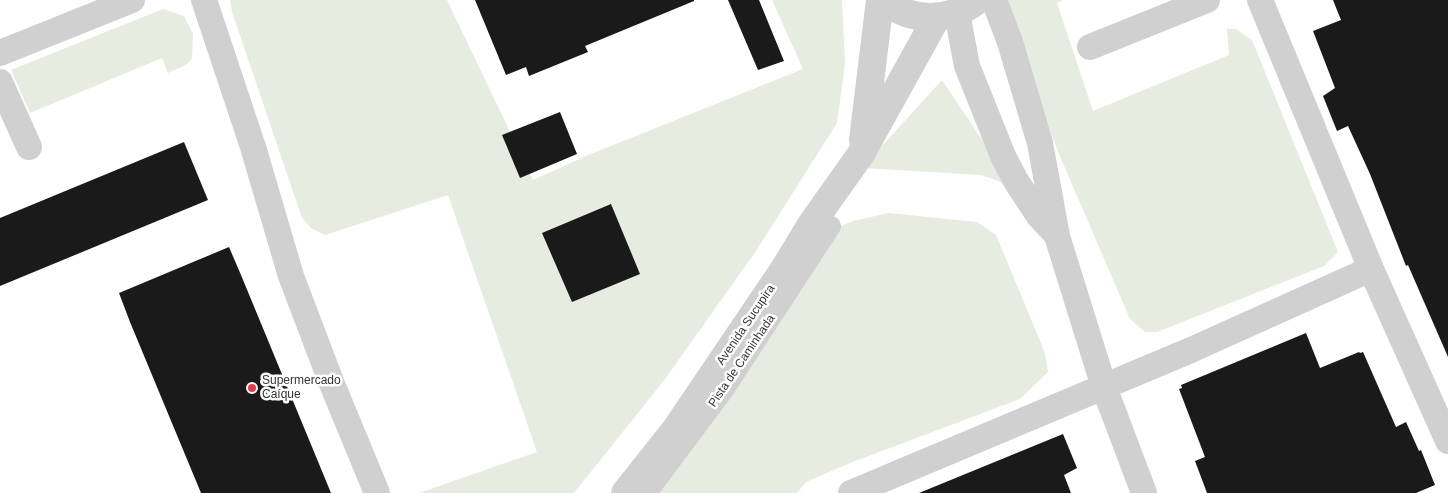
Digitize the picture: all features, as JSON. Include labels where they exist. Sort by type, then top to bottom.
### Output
[{"type":"street","points":[[0,53],[132,0]]},
{"type":"street","points":[[204,0],[253,147],[292,276],[332,384],[377,493]]},
{"type":"street","points":[[882,0],[917,16],[957,10],[967,66],[1003,156],[1016,181],[1039,216],[1057,236]]},
{"type":"street","name":"Avenida Sucupira","points":[[861,154],[882,0]]},
{"type":"street","points":[[994,0],[1010,42],[1040,143],[1057,236],[1104,387],[1144,493]]},
{"type":"street","points":[[1090,47],[1207,0]]},
{"type":"street","points":[[1260,0],[1371,269],[1448,441]]},
{"type":"street","name":"Avenida Sucupira","points":[[625,493],[675,430],[784,269],[812,223],[861,154],[957,10]]},
{"type":"street","points":[[0,82],[28,147]]},
{"type":"street","name":"Pista de Caminhada","points":[[647,493],[724,390],[832,226]]},
{"type":"street","points":[[851,493],[1192,350],[1371,269]]},
{"type":"shaded area","points":[[230,0],[447,0],[533,180],[586,156],[803,69],[772,0],[842,0],[845,63],[837,123],[756,251],[665,379],[574,493],[419,493],[537,452],[448,195],[325,235],[311,228],[302,218],[232,12]]},
{"type":"shaded area","points":[[1007,0],[1063,0],[1057,3],[1093,111],[1229,55],[1227,29],[1236,29],[1252,40],[1338,252],[1324,266],[1157,332],[1145,332],[1130,319],[1059,154],[1043,112]]},
{"type":"shaded area","points":[[163,9],[184,16],[193,34],[192,58],[186,65],[168,73],[162,58],[30,113],[11,70]]},
{"type":"shaded area","points":[[942,80],[1013,186],[981,175],[862,168]]},
{"type":"shaded area","points":[[889,213],[977,222],[996,235],[1045,353],[1048,372],[1020,399],[850,463],[806,482],[797,493],[646,493],[827,232],[853,221]]},
{"type":"building","points":[[475,0],[694,1],[585,46],[588,52],[529,76],[526,67],[506,75]]},
{"type":"building","points":[[728,0],[759,0],[784,61],[758,70]]},
{"type":"building","points":[[1333,0],[1448,0],[1448,357],[1408,265],[1406,266],[1370,174],[1348,126],[1337,131],[1323,96],[1335,88],[1313,31],[1341,20]]},
{"type":"building","points":[[560,112],[577,154],[520,178],[502,135]]},
{"type":"building","points":[[184,142],[208,200],[0,286],[0,218]]},
{"type":"building","points":[[611,204],[640,274],[572,302],[542,233]]},
{"type":"building","points":[[229,247],[331,493],[201,493],[130,322],[119,293]]},
{"type":"building","points":[[1306,333],[1320,368],[1363,352],[1396,427],[1406,422],[1419,451],[1421,450],[1435,485],[1416,493],[1207,493],[1195,461],[1205,457],[1179,389],[1182,388],[1181,385]]},
{"type":"building","points":[[1063,434],[1077,468],[1064,475],[1071,493],[919,493]]},
{"type":"place","name":"Supermercado Caíque","points":[[252,388]]}]
